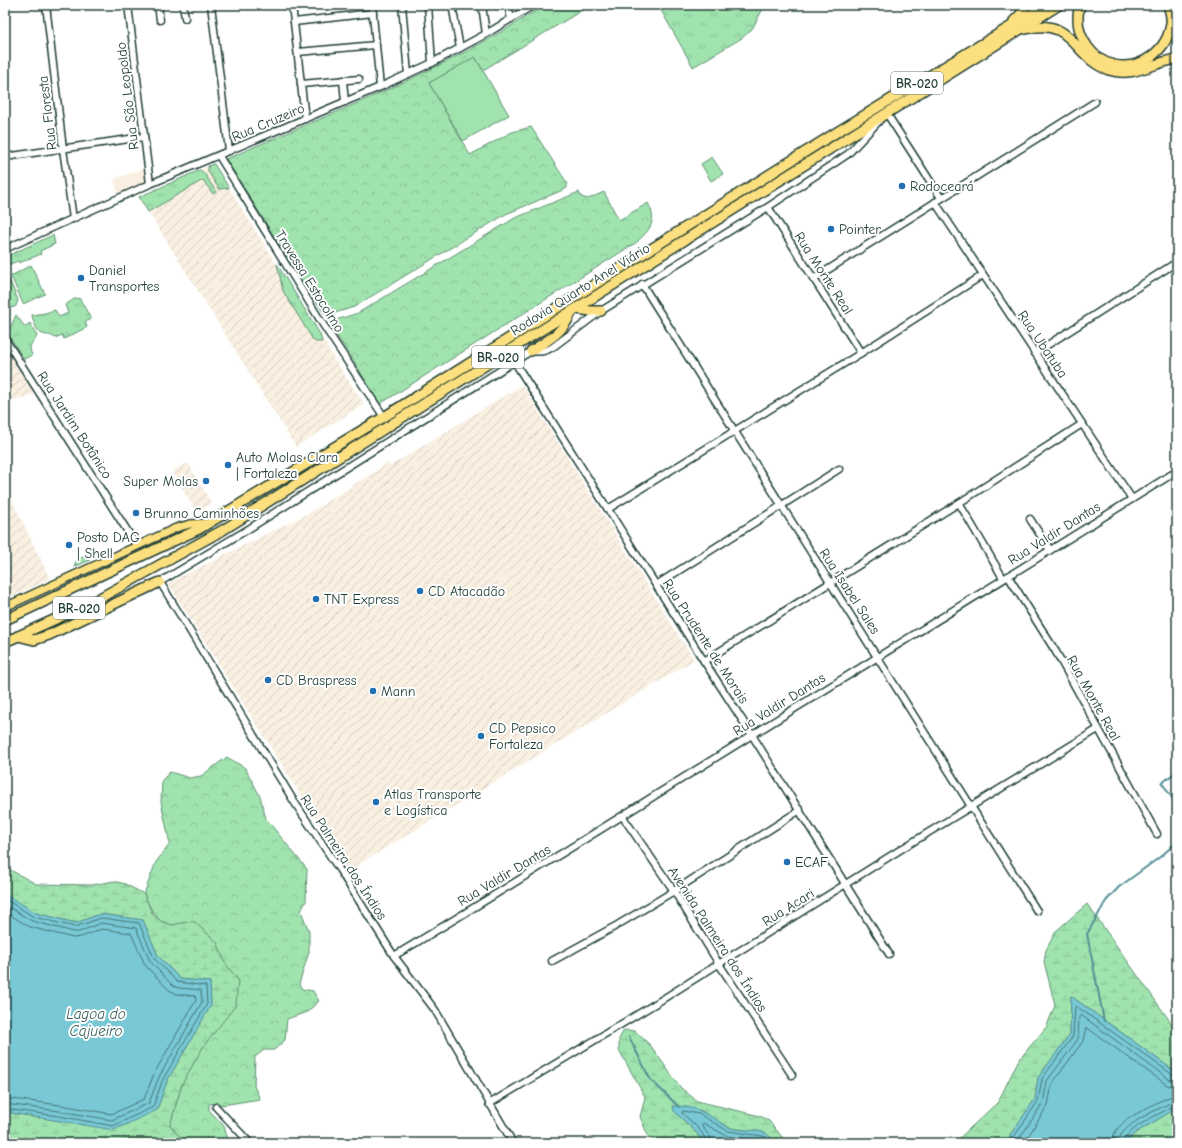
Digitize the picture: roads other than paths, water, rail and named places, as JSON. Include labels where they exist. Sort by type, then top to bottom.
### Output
[{"type":"highway","points":[[1000,38],[1022,14],[1026,5]]},
{"type":"highway","name":"Rodovia Quarto Anel Viário","points":[[5,642],[89,604],[223,530],[886,114],[1000,38],[1046,5]]},
{"type":"highway","name":"Rodovia Quarto Anel Viário","points":[[5,620],[199,529],[384,417],[837,132],[1059,5]]},
{"type":"highway","points":[[1080,5],[1078,18],[1080,33],[1086,44],[1093,53],[1102,60],[1113,65],[1125,66],[1138,64],[1151,57],[1161,47],[1168,35],[1171,22],[1169,5]]},
{"type":"highway","points":[[1000,38],[1036,26],[1049,27],[1060,31],[1069,37],[1097,66],[1110,71],[1127,73],[1139,71],[1166,60],[1177,59]]},
{"type":"highway","points":[[531,350],[560,332],[574,310],[601,311]]},
{"type":"highway","points":[[142,556],[151,570]]},
{"type":"highway","points":[[18,636],[34,640],[49,635],[160,582]]},
{"type":"main road","points":[[1169,5],[1177,16]]},
{"type":"main road","name":"BR-020","points":[[5,607],[176,528],[190,524],[209,523]]},
{"type":"street","name":"Rua Floresta","points":[[46,5],[73,219]]},
{"type":"street","name":"Rua São Leopoldo","points":[[128,5],[143,137],[150,184]]},
{"type":"street","points":[[158,5],[160,20]]},
{"type":"street","points":[[183,5],[184,18]]},
{"type":"street","points":[[211,5],[229,151]]},
{"type":"street","points":[[292,5],[305,119]]},
{"type":"street","points":[[372,5],[380,87]]},
{"type":"street","points":[[402,5],[408,74]]},
{"type":"street","points":[[428,5],[432,63]]},
{"type":"street","points":[[452,5],[460,48]]},
{"type":"street","points":[[482,5],[486,34]]},
{"type":"street","points":[[508,5],[511,19]]},
{"type":"street","name":"Rua Cruzeiro","points":[[5,249],[150,184],[380,87],[432,63],[486,34],[534,5]]},
{"type":"street","points":[[294,22],[373,13]]},
{"type":"street","points":[[298,52],[376,45]]},
{"type":"street","points":[[301,84],[359,78]]},
{"type":"street","points":[[343,80],[345,102]]},
{"type":"street","points":[[813,278],[1095,102]]},
{"type":"street","points":[[160,582],[244,532],[531,350],[539,352],[546,351],[554,347],[601,311],[642,284],[768,207],[851,152],[886,114],[941,198]]},
{"type":"street","points":[[5,157],[143,137]]},
{"type":"street","name":"Travessa Estocolmo","points":[[219,156],[322,323],[384,417]]},
{"type":"street","name":"Rua Ubatuba","points":[[935,202],[1132,500]]},
{"type":"street","name":"Rua Monte Real","points":[[768,207],[861,353]]},
{"type":"street","points":[[1034,353],[1177,262]]},
{"type":"street","points":[[608,509],[861,353],[983,275]]},
{"type":"street","name":"Rua Isabel Sales","points":[[642,284],[1037,911]]},
{"type":"street","name":"Rua Jardim Botânico","points":[[5,339],[137,546]]},
{"type":"street","name":"Rua Prudente de Morais","points":[[514,361],[800,810],[889,954]]},
{"type":"street","points":[[704,661],[1082,424]]},
{"type":"street","points":[[656,585],[839,469]]},
{"type":"street","name":"Rua Valdir Dantas","points":[[394,956],[623,817],[752,735],[1177,471]]},
{"type":"street","name":"Rua Monte Real","points":[[958,503],[1056,652],[1157,834]]},
{"type":"street","points":[[1030,519],[1050,550]]},
{"type":"street","name":"Rua Palmeira dos Índios","points":[[160,582],[294,803],[339,869],[394,956],[436,1010],[489,1104],[513,1143]]},
{"type":"street","name":"Rua Acari","points":[[489,1104],[658,1002],[903,848],[1098,729]]},
{"type":"street","points":[[552,961],[674,891],[800,810]]},
{"type":"street","name":"Avenida Palmeira dos Índios","points":[[623,817],[674,891],[719,964],[792,1075]]},
{"type":"street","points":[[216,1107],[250,1143]]},
{"type":"water","name":"Lagoa do Cajueiro","points":[[5,894],[36,913],[76,923],[100,914],[143,920],[158,956],[180,979],[210,982],[211,1005],[167,1081],[157,1110],[114,1130],[5,1112]]},
{"type":"water","points":[[1071,996],[1177,1073],[1177,1108],[1135,1133],[1126,1143],[1009,1143],[1010,1135],[1035,1099],[1038,1078],[1070,1034]]},
{"type":"water","points":[[673,1106],[696,1109],[729,1127],[761,1132],[771,1137],[776,1143],[704,1143],[695,1131],[674,1111]]},
{"type":"waterway","points":[[1177,771],[1162,783],[1177,805]]},
{"type":"waterway","points":[[1104,1021],[1087,934],[1106,901],[1119,887],[1160,857],[1177,842]]},
{"type":"waterway","points":[[629,1037],[650,1079],[679,1107]]},
{"type":"place","name":"Rodoceará","points":[[902,186]]},
{"type":"place","name":"Pointer","points":[[831,229]]},
{"type":"place","name":"Daniel Transportes","points":[[81,278]]},
{"type":"place","name":"Auto Molas Clara | Fortaleza","points":[[228,465]]},
{"type":"place","name":"Super Molas","points":[[206,481]]},
{"type":"place","name":"Brunno Caminhões","points":[[136,513]]},
{"type":"place","name":"Posto DAG | Shell","points":[[69,545]]},
{"type":"place","name":"CD Atacadão","points":[[420,591]]},
{"type":"place","name":"TNT Express","points":[[316,599]]},
{"type":"place","name":"CD Braspress","points":[[268,680]]},
{"type":"place","name":"Mann","points":[[373,691]]},
{"type":"place","name":"CD Pepsico Fortaleza","points":[[481,736]]},
{"type":"place","name":"Atlas Transporte e Logística","points":[[376,802]]},
{"type":"place","name":"ECAF","points":[[787,862]]}]
